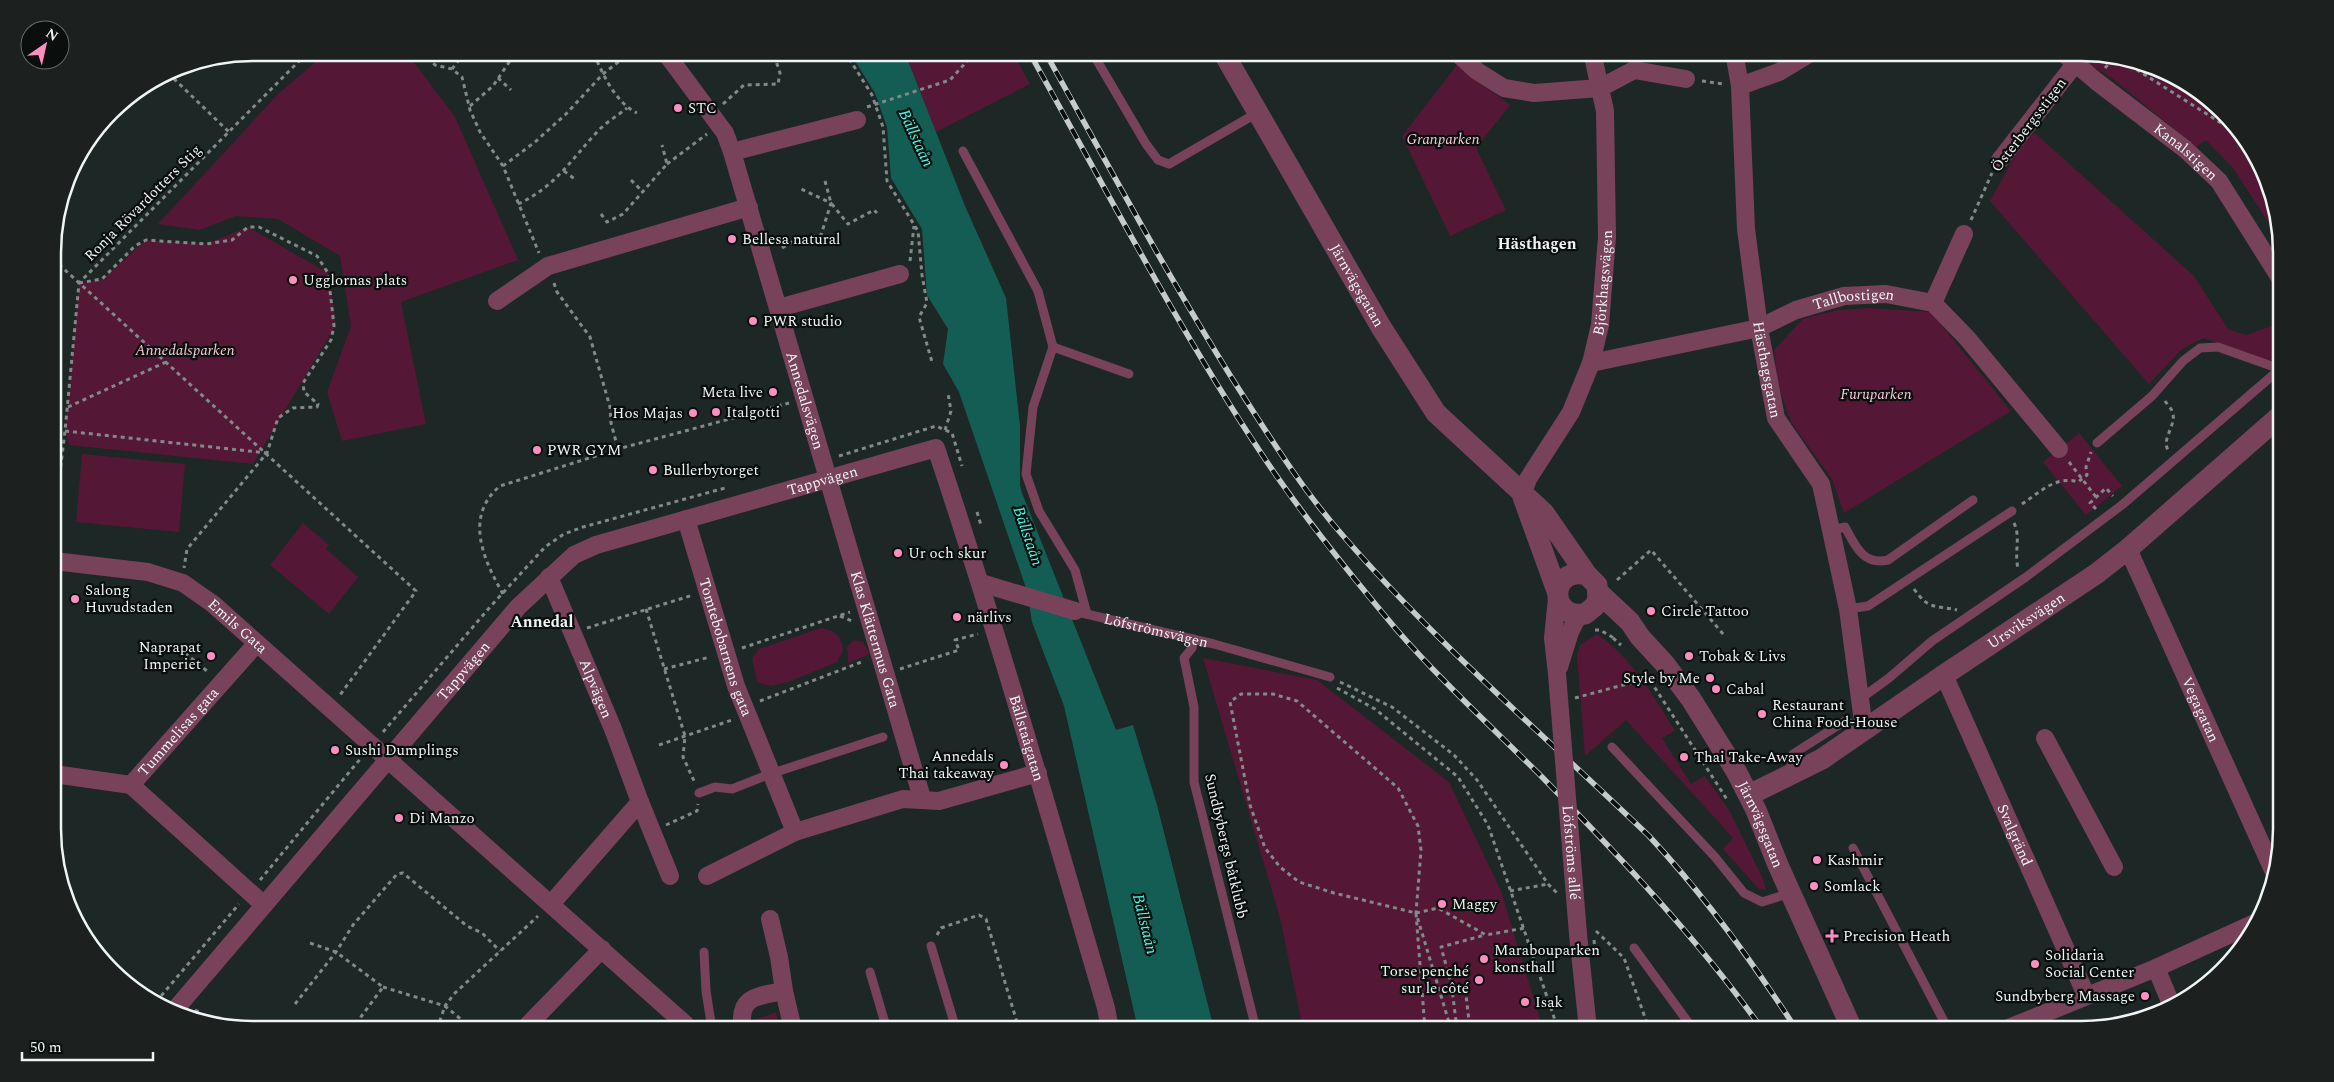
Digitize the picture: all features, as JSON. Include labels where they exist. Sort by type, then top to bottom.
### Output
[{"type":"street","name":"Annedalsvägen","points":[[672,61],[725,133],[779,308],[827,480]]},
{"type":"street","name":"Järnvägsgatan","points":[[1228,61],[1381,327],[1436,413],[1544,513],[1589,604],[1630,622],[1626,639],[1664,663],[1691,699],[1750,795],[1791,893],[1848,1021]]},
{"type":"street","points":[[1465,61],[1477,72],[1504,88],[1534,93],[1600,88],[1634,70],[1686,79]]},
{"type":"street","name":"Björkhagsvägen","points":[[1522,494],[1528,479],[1571,412],[1591,363],[1600,325],[1607,237],[1605,111],[1594,61]]},
{"type":"street","name":"Hästhagsgatan","points":[[1736,61],[1740,86],[1746,229],[1759,328],[1776,418],[1821,484],[1848,609],[1864,729]]},
{"type":"street","points":[[1740,86],[1778,72],[1797,61]]},
{"type":"street","name":"Österbergsstigen","points":[[2000,160],[2067,61]]},
{"type":"street","name":"Kanalstigen","points":[[2073,61],[2185,149],[2219,181],[2273,267]]},
{"type":"street","points":[[732,152],[858,120]]},
{"type":"street","points":[[497,301],[548,266],[749,207]]},
{"type":"street","points":[[1964,234],[1934,303],[1968,338],[2059,449]]},
{"type":"street","points":[[779,308],[905,272]]},
{"type":"street","name":"Tallbostigen","points":[[1591,363],[1759,328],[1796,310],[1844,296],[1886,294],[1934,303]]},
{"type":"street","name":"Ursviksvägen","points":[[1750,795],[1822,759],[2096,574],[2128,549],[2273,422]]},
{"type":"street","name":"Tappvägen","points":[[179,1005],[518,607],[574,555],[596,545],[936,448]]},
{"type":"street","name":"Bällstaågatan","points":[[936,448],[981,583],[1038,773],[1108,1021]]},
{"type":"street","name":"Klas Klättermus Gata","points":[[827,480],[922,798]]},
{"type":"street","name":"Järnvägsgatan","points":[[1522,494],[1564,609],[1570,613],[1589,604]]},
{"type":"street","name":"Tomtebobarnens gata","points":[[686,519],[745,711],[794,832]]},
{"type":"street","name":"Vegagatan","points":[[2128,549],[2270,862]]},
{"type":"street","name":"Emils Gata","points":[[61,562],[148,572],[182,583],[214,604],[387,760]]},
{"type":"street","points":[[1557,594],[1560,584],[1568,576],[1580,573],[1589,604]]},
{"type":"street","name":"Alpvägen","points":[[549,577],[613,730],[670,876]]},
{"type":"street","name":"Löfströmsvägen","points":[[981,583],[1081,613]]},
{"type":"street","name":"Löfströms allé","points":[[1557,594],[1553,638],[1584,929],[1588,1021]]},
{"type":"street","name":"Löfströms allé","points":[[1557,674],[1570,632],[1589,604]]},
{"type":"street","name":"Tummelisas gata","points":[[61,775],[131,785],[257,643]]},
{"type":"street","name":"Svalgränd","points":[[1944,675],[2086,995]]},
{"type":"street","points":[[2045,738],[2114,867]]},
{"type":"street","points":[[387,760],[682,1021]]},
{"type":"street","points":[[707,876],[794,832],[903,799],[922,798],[939,800],[1038,773]]},
{"type":"street","points":[[131,785],[264,905]]},
{"type":"street","points":[[550,904],[640,802]]},
{"type":"street","points":[[770,919],[791,1021]]},
{"type":"street","points":[[2025,1021],[2156,968],[2245,927]]},
{"type":"street","points":[[533,1021],[602,949]]},
{"type":"street","points":[[2156,968],[2169,999]]},
{"type":"street","points":[[741,1021],[740,1016],[745,1004],[758,996],[784,991]]},
{"type":"lane","points":[[1097,61],[1146,144],[1158,160],[1169,164],[1258,112]]},
{"type":"lane","points":[[963,150],[1038,291],[1053,347],[1032,407],[1026,474],[1039,511],[1075,570],[1081,613]]},
{"type":"lane","points":[[1053,347],[1129,374]]},
{"type":"lane","points":[[2097,443],[2156,392],[2183,361],[2200,348],[2218,347],[2273,367]]},
{"type":"lane","points":[[1860,699],[1932,641],[2026,577],[2122,505],[2273,375]]},
{"type":"lane","points":[[1831,530],[1845,527],[1861,555],[1881,562],[1888,560],[1973,500]]},
{"type":"lane","points":[[1848,609],[1868,606],[2011,512]]},
{"type":"lane","name":"Löfströmsvägen","points":[[1081,613],[1194,639],[1330,677]]},
{"type":"lane","name":"Sundbybergs båtklubb","points":[[1194,639],[1192,648],[1184,658],[1194,707],[1194,782],[1254,1021]]},
{"type":"lane","points":[[699,793],[715,787],[732,789],[770,774],[884,738]]},
{"type":"lane","points":[[1612,747],[1715,857],[1744,892],[1762,902],[1791,893]]},
{"type":"lane","points":[[1854,848],[1944,1021]]},
{"type":"lane","points":[[931,946],[954,1021]]},
{"type":"lane","points":[[1634,948],[1687,1021]]},
{"type":"lane","points":[[704,952],[706,991],[711,1021]]},
{"type":"lane","points":[[870,972],[884,1021]]},
{"type":"path","name":"Ronja Rövardotters Stig","points":[[79,283],[230,133],[299,61]]},
{"type":"path","points":[[431,61],[435,65],[452,69],[462,77],[469,106],[480,132],[504,166],[541,257],[548,266],[556,292],[590,337],[610,407],[611,422],[618,449]]},
{"type":"path","points":[[452,69],[458,61]]},
{"type":"path","points":[[469,106],[493,86],[510,61]]},
{"type":"path","points":[[597,61],[602,74],[627,108],[637,113]]},
{"type":"path","points":[[504,166],[566,114],[602,74],[619,61]]},
{"type":"path","points":[[601,214],[607,222],[623,214],[667,164],[715,120],[744,85],[778,84],[780,73],[776,61]]},
{"type":"path","points":[[851,61],[872,96],[883,128],[887,180],[918,231],[927,303],[919,317],[932,362]]},
{"type":"path","points":[[875,103],[950,80],[967,61]]},
{"type":"path","points":[[2136,69],[2224,125]]},
{"type":"path","points":[[498,78],[511,90]]},
{"type":"path","points":[[174,79],[230,133]]},
{"type":"path","points":[[1686,79],[1740,86]]},
{"type":"path","points":[[518,204],[532,198],[564,171],[598,130],[627,108]]},
{"type":"path","points":[[662,145],[667,164]]},
{"type":"path","name":"Österbergsstigen","points":[[1972,215],[1990,176],[2000,160]]},
{"type":"path","points":[[564,171],[576,180]]},
{"type":"path","points":[[632,180],[643,192]]},
{"type":"path","points":[[782,248],[799,238],[821,235],[831,203],[826,181]]},
{"type":"path","points":[[799,188],[831,203],[848,224],[874,210],[877,213]]},
{"type":"path","points":[[905,272],[914,226]]},
{"type":"path","points":[[79,283],[102,279],[135,246],[146,240],[206,244],[232,240],[248,228],[259,227],[317,256],[328,273],[334,326],[330,340],[303,383],[304,392],[318,404],[317,406],[293,408],[278,418],[268,453],[187,549],[182,583]]},
{"type":"path","points":[[61,266],[268,453],[416,590],[342,693]]},
{"type":"path","points":[[61,469],[79,283]]},
{"type":"path","points":[[68,407],[166,362]]},
{"type":"path","points":[[2156,392],[2173,412],[2166,448],[2176,459]]},
{"type":"path","points":[[948,393],[951,410],[948,423]]},
{"type":"path","points":[[518,607],[502,594],[489,566],[478,522],[481,509],[490,494],[500,486],[618,449],[804,399]]},
{"type":"path","points":[[66,431],[268,453]]},
{"type":"path","points":[[2026,577],[2018,568],[2016,555],[2018,540],[2011,512],[2050,485],[2070,480],[2078,482],[2082,479],[2086,475],[2088,456],[2097,443]]},
{"type":"path","points":[[2075,470],[2096,497],[2106,488],[2122,505]]},
{"type":"path","points":[[1617,580],[1651,550],[1724,635]]},
{"type":"path","points":[[1908,580],[1924,602],[1933,608],[1960,610],[1966,619]]},
{"type":"path","points":[[573,632],[708,590]]},
{"type":"path","points":[[1589,604],[1600,630],[1626,639]]},
{"type":"path","points":[[646,609],[685,736],[683,758],[699,793],[697,811],[663,826]]},
{"type":"path","points":[[664,669],[726,653],[838,616]]},
{"type":"path","points":[[885,674],[959,650],[955,640],[965,638]]},
{"type":"path","points":[[185,653],[207,671]]},
{"type":"path","points":[[659,745],[858,664]]},
{"type":"path","points":[[1641,667],[1730,804]]},
{"type":"path","points":[[1555,1021],[1525,928],[1510,891],[1488,825],[1458,777],[1375,709],[1330,684],[1330,677],[1392,707],[1454,755],[1477,780],[1548,884],[1562,898]]},
{"type":"path","points":[[1572,699],[1649,678]]},
{"type":"path","points":[[1424,1021],[1416,914],[1421,850],[1418,826],[1398,788],[1297,701],[1273,694],[1241,694],[1230,702],[1250,805],[1265,848],[1280,867],[1299,882],[1416,914],[1438,908],[1486,935]]},
{"type":"path","points":[[295,1004],[336,952],[353,925],[397,874],[403,873],[467,926],[482,933],[500,951]]},
{"type":"path","points":[[1510,891],[1548,884]]},
{"type":"path","points":[[440,1021],[445,1006],[454,994],[550,904]]},
{"type":"path","points":[[1416,914],[1449,1021]]},
{"type":"path","points":[[941,928],[979,915],[986,919],[1017,1021]]},
{"type":"path","points":[[1455,984],[1451,983],[1441,947],[1486,935],[1525,928]]},
{"type":"path","points":[[1584,929],[1624,958],[1646,1021]]},
{"type":"path","points":[[310,943],[336,952],[383,987],[445,1006],[462,1021]]},
{"type":"path","points":[[358,1021],[383,987]]},
{"type":"path","points":[[1455,1021],[1452,988],[1465,987],[1469,1021]]},
{"type":"green space","points":[[317,61],[413,61],[455,117],[518,260],[401,302],[426,424],[342,441],[327,392],[351,326],[340,256],[278,219],[236,216],[200,230],[158,224],[279,93]]},
{"type":"green space","points":[[908,61],[1017,61],[1030,84],[936,132]]},
{"type":"green space","points":[[2085,61],[2106,63],[2143,71],[2177,87],[2217,117],[2233,136],[2253,168],[2263,191],[2271,226],[2233,168],[2206,140],[2196,147],[2112,78]]},
{"type":"green space","name":"Granparken","points":[[1457,65],[1510,105],[1476,148],[1506,210],[1450,236],[1402,136]]},
{"type":"green space","points":[[2035,133],[2194,276],[2228,329],[2246,335],[2273,325],[2273,359],[2270,362],[2203,338],[2182,349],[2149,384],[1990,201],[2022,143]]},
{"type":"green space","name":"Annedalsparken","points":[[248,227],[328,273],[336,325],[253,464],[69,445],[65,431],[79,283],[103,279],[146,240],[206,244]]},
{"type":"green space","name":"Furuparken","points":[[1869,308],[1931,312],[2011,411],[1844,513],[1832,479],[1791,422],[1778,385],[1774,350],[1803,319],[1838,310]]},
{"type":"green space","points":[[2079,433],[2122,486],[2086,515],[2043,462]]},
{"type":"green space","points":[[82,454],[185,464],[179,532],[76,522]]},
{"type":"green space","points":[[303,523],[329,545],[326,549],[358,577],[329,614],[270,565]]},
{"type":"green space","points":[[821,628],[837,635],[841,642],[843,651],[837,662],[791,681],[771,686],[757,682],[752,658],[759,649]]},
{"type":"green space","points":[[1597,634],[1621,654],[1641,678],[1675,731],[1662,738],[1691,784],[1705,776],[1729,810],[1763,879],[1766,890],[1759,889],[1723,849],[1733,838],[1626,720],[1585,756],[1577,656],[1580,645]]},
{"type":"green space","points":[[854,640],[863,642],[870,654],[848,663],[847,647]]},
{"type":"green space","points":[[1203,658],[1317,680],[1449,782],[1501,891],[1541,1021],[1301,1021],[1280,918]]},
{"type":"green space","points":[[776,1012],[778,1021],[753,1021]]},
{"type":"water","name":"Bällstaån","points":[[855,61],[908,61],[965,206],[1006,298],[1020,426],[1020,485],[1022,493],[1116,730],[1133,725],[1157,805],[1212,1021],[1136,1021],[1064,706],[1032,622],[1027,591],[959,392],[943,364],[948,329],[927,295],[922,229],[891,178],[887,127],[875,93]]},
{"type":"railway","points":[[1034,61],[1170,305],[1230,405],[1276,476],[1309,521],[1414,649],[1543,778],[1657,899],[1712,963],[1756,1021]]},
{"type":"railway","points":[[1050,61],[1185,301],[1235,383],[1315,501],[1345,538],[1417,616],[1649,836],[1727,929],[1791,1021]]},
{"type":"place","name":"STC","points":[[678,108]]},
{"type":"place","name":"Bellesa natural","points":[[732,239]]},
{"type":"place","name":"Ugglornas plats","points":[[293,280]]},
{"type":"place","name":"PWR studio","points":[[753,321]]},
{"type":"place","name":"Meta live","points":[[773,392]]},
{"type":"place","name":"Italgotti","points":[[716,412]]},
{"type":"place","name":"Hos Majas","points":[[693,413]]},
{"type":"place","name":"PWR GYM","points":[[537,450]]},
{"type":"place","name":"Bullerbytorget","points":[[653,470]]},
{"type":"place","name":"Ur och skur","points":[[898,553]]},
{"type":"place","name":"Salong Huvudstaden","points":[[75,599]]},
{"type":"place","name":"Circle Tattoo","points":[[1651,611]]},
{"type":"place","name":"närlivs","points":[[957,617]]},
{"type":"place","name":"Naprapat Imperiet","points":[[211,656]]},
{"type":"place","name":"Tobak & Livs","points":[[1689,656]]},
{"type":"place","name":"Style by Me","points":[[1710,678]]},
{"type":"place","name":"Cabal","points":[[1716,689]]},
{"type":"place","name":"Restaurant China Food-House","points":[[1762,714]]},
{"type":"place","name":"Sushi Dumplings","points":[[335,750]]},
{"type":"place","name":"Thai Take-Away","points":[[1684,757]]},
{"type":"place","name":"Annedals Thai takeaway","points":[[1004,765]]},
{"type":"place","name":"Di Manzo","points":[[399,818]]},
{"type":"place","name":"Kashmir","points":[[1817,860]]},
{"type":"place","name":"Somlack","points":[[1814,886]]},
{"type":"place","name":"Maggy","points":[[1442,904]]},
{"type":"place","name":"Precision Heath","points":[[1832,936]]},
{"type":"place","name":"Marabouparken konsthall","points":[[1484,959]]},
{"type":"place","name":"Solidaria Social Center","points":[[2035,964]]},
{"type":"place","name":"Torse penché sur le côté","points":[[1479,980]]},
{"type":"place","name":"Sundbyberg Massage","points":[[2145,996]]},
{"type":"place","name":"Isak","points":[[1525,1002]]},
{"type":"district","name":"Hästhagen","points":[[1537,244]]},
{"type":"district","name":"Annedal","points":[[542,622]]}]
